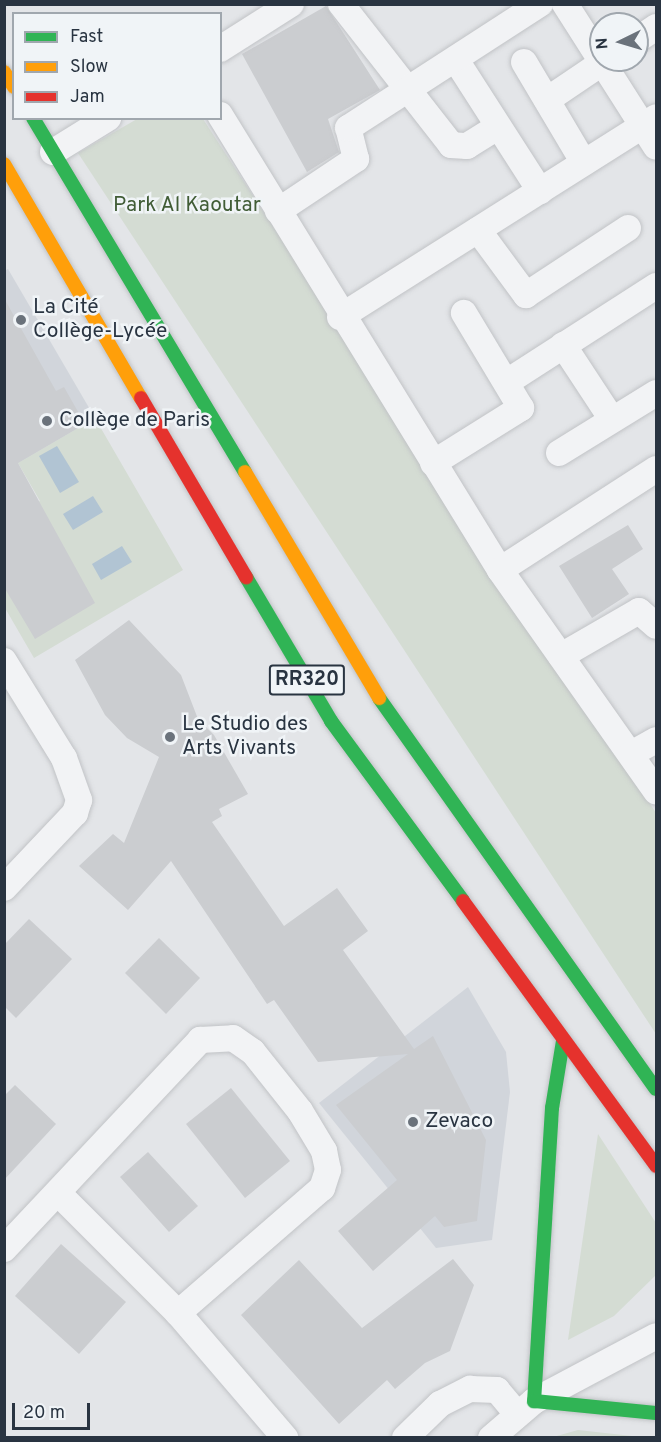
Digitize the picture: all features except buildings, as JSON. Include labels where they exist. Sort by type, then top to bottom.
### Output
[{"type":"main road","name":"RR320","points":[[34,120],[396,726],[657,1089]]},
{"type":"main road","name":"RR320","points":[[4,164],[331,721],[563,1041],[657,1166]]},
{"type":"main road","points":[[563,1041],[552,1108],[525,1408],[657,1413]]},
{"type":"street","points":[[222,48],[291,4]]},
{"type":"street","points":[[341,4],[406,92],[451,145],[467,146],[498,127]]},
{"type":"street","points":[[278,211],[356,159],[347,130],[540,4]]},
{"type":"street","points":[[574,8],[589,35]]},
{"type":"street","points":[[456,60],[540,191]]},
{"type":"street","points":[[524,62],[584,163]]},
{"type":"street","points":[[547,100],[589,72]]},
{"type":"street","points":[[612,72],[650,121],[657,147]]},
{"type":"street","points":[[222,118],[340,317],[500,570],[657,791]]},
{"type":"street","points":[[53,152],[105,120]]},
{"type":"street","points":[[340,317],[650,121]]},
{"type":"street","points":[[478,230],[526,295],[628,228]]},
{"type":"street","points":[[507,382],[657,286]]},
{"type":"street","points":[[433,463],[520,410],[507,382],[464,313]]},
{"type":"street","points":[[563,345],[611,418]]},
{"type":"street","points":[[559,453],[611,418],[657,393]]},
{"type":"street","points":[[500,570],[657,469]]},
{"type":"street","points":[[561,656],[639,611],[657,626]]},
{"type":"street","points":[[4,661],[64,758],[79,800],[75,813],[4,888]]},
{"type":"street","points":[[631,754],[657,740]]},
{"type":"street","points":[[4,1249],[200,1040],[233,1038],[254,1052],[315,1132],[328,1170],[322,1188],[178,1313]]},
{"type":"street","points":[[58,1193],[178,1313],[285,1437]]},
{"type":"street","points":[[491,1437],[525,1408],[657,1336]]},
{"type":"street","points":[[405,1437],[440,1404],[470,1389],[497,1390],[525,1408]]},
{"type":"shaded area","points":[[8,269],[95,418],[5,471],[4,271]]},
{"type":"shaded area","points":[[468,987],[506,1052],[510,1092],[492,1240],[436,1248],[319,1103]]},
{"type":"green space","name":"Park Al Kaoutar","points":[[135,120],[204,120],[656,813],[656,1034],[78,153]]},
{"type":"green space","points":[[95,418],[183,570],[34,658],[5,608],[4,522],[40,501],[18,463]]},
{"type":"green space","points":[[598,1134],[656,1223],[656,1275],[614,1316],[568,1340]]},
{"type":"green space","points":[[578,1430],[632,1436],[643,1437],[553,1437]]},
{"type":"water","points":[[57,446],[79,482],[60,493],[39,456]]},
{"type":"water","points":[[93,496],[103,512],[73,530],[63,514]]},
{"type":"water","points":[[122,546],[132,562],[101,580],[92,564]]},
{"type":"traffic: fast","points":[[34,120],[245,472]]},
{"type":"traffic: fast","points":[[246,577],[331,721],[463,901]]},
{"type":"traffic: fast","points":[[379,698],[656,1089]]},
{"type":"traffic: fast","points":[[563,1041],[552,1108],[534,1401],[656,1413]]},
{"type":"traffic: slow","points":[[4,72],[12,84]]},
{"type":"traffic: slow","points":[[4,164],[141,398]]},
{"type":"traffic: slow","points":[[245,472],[379,698]]},
{"type":"traffic: jam","points":[[141,398],[246,577]]},
{"type":"traffic: jam","points":[[463,901],[656,1166]]},
{"type":"place","name":"La Cité Collège-Lycée","points":[[21,320]]},
{"type":"place","name":"Collège de Paris","points":[[47,421]]},
{"type":"place","name":"Le Studio des Arts Vivants","points":[[170,737]]},
{"type":"place","name":"Zevaco","points":[[413,1122]]}]
